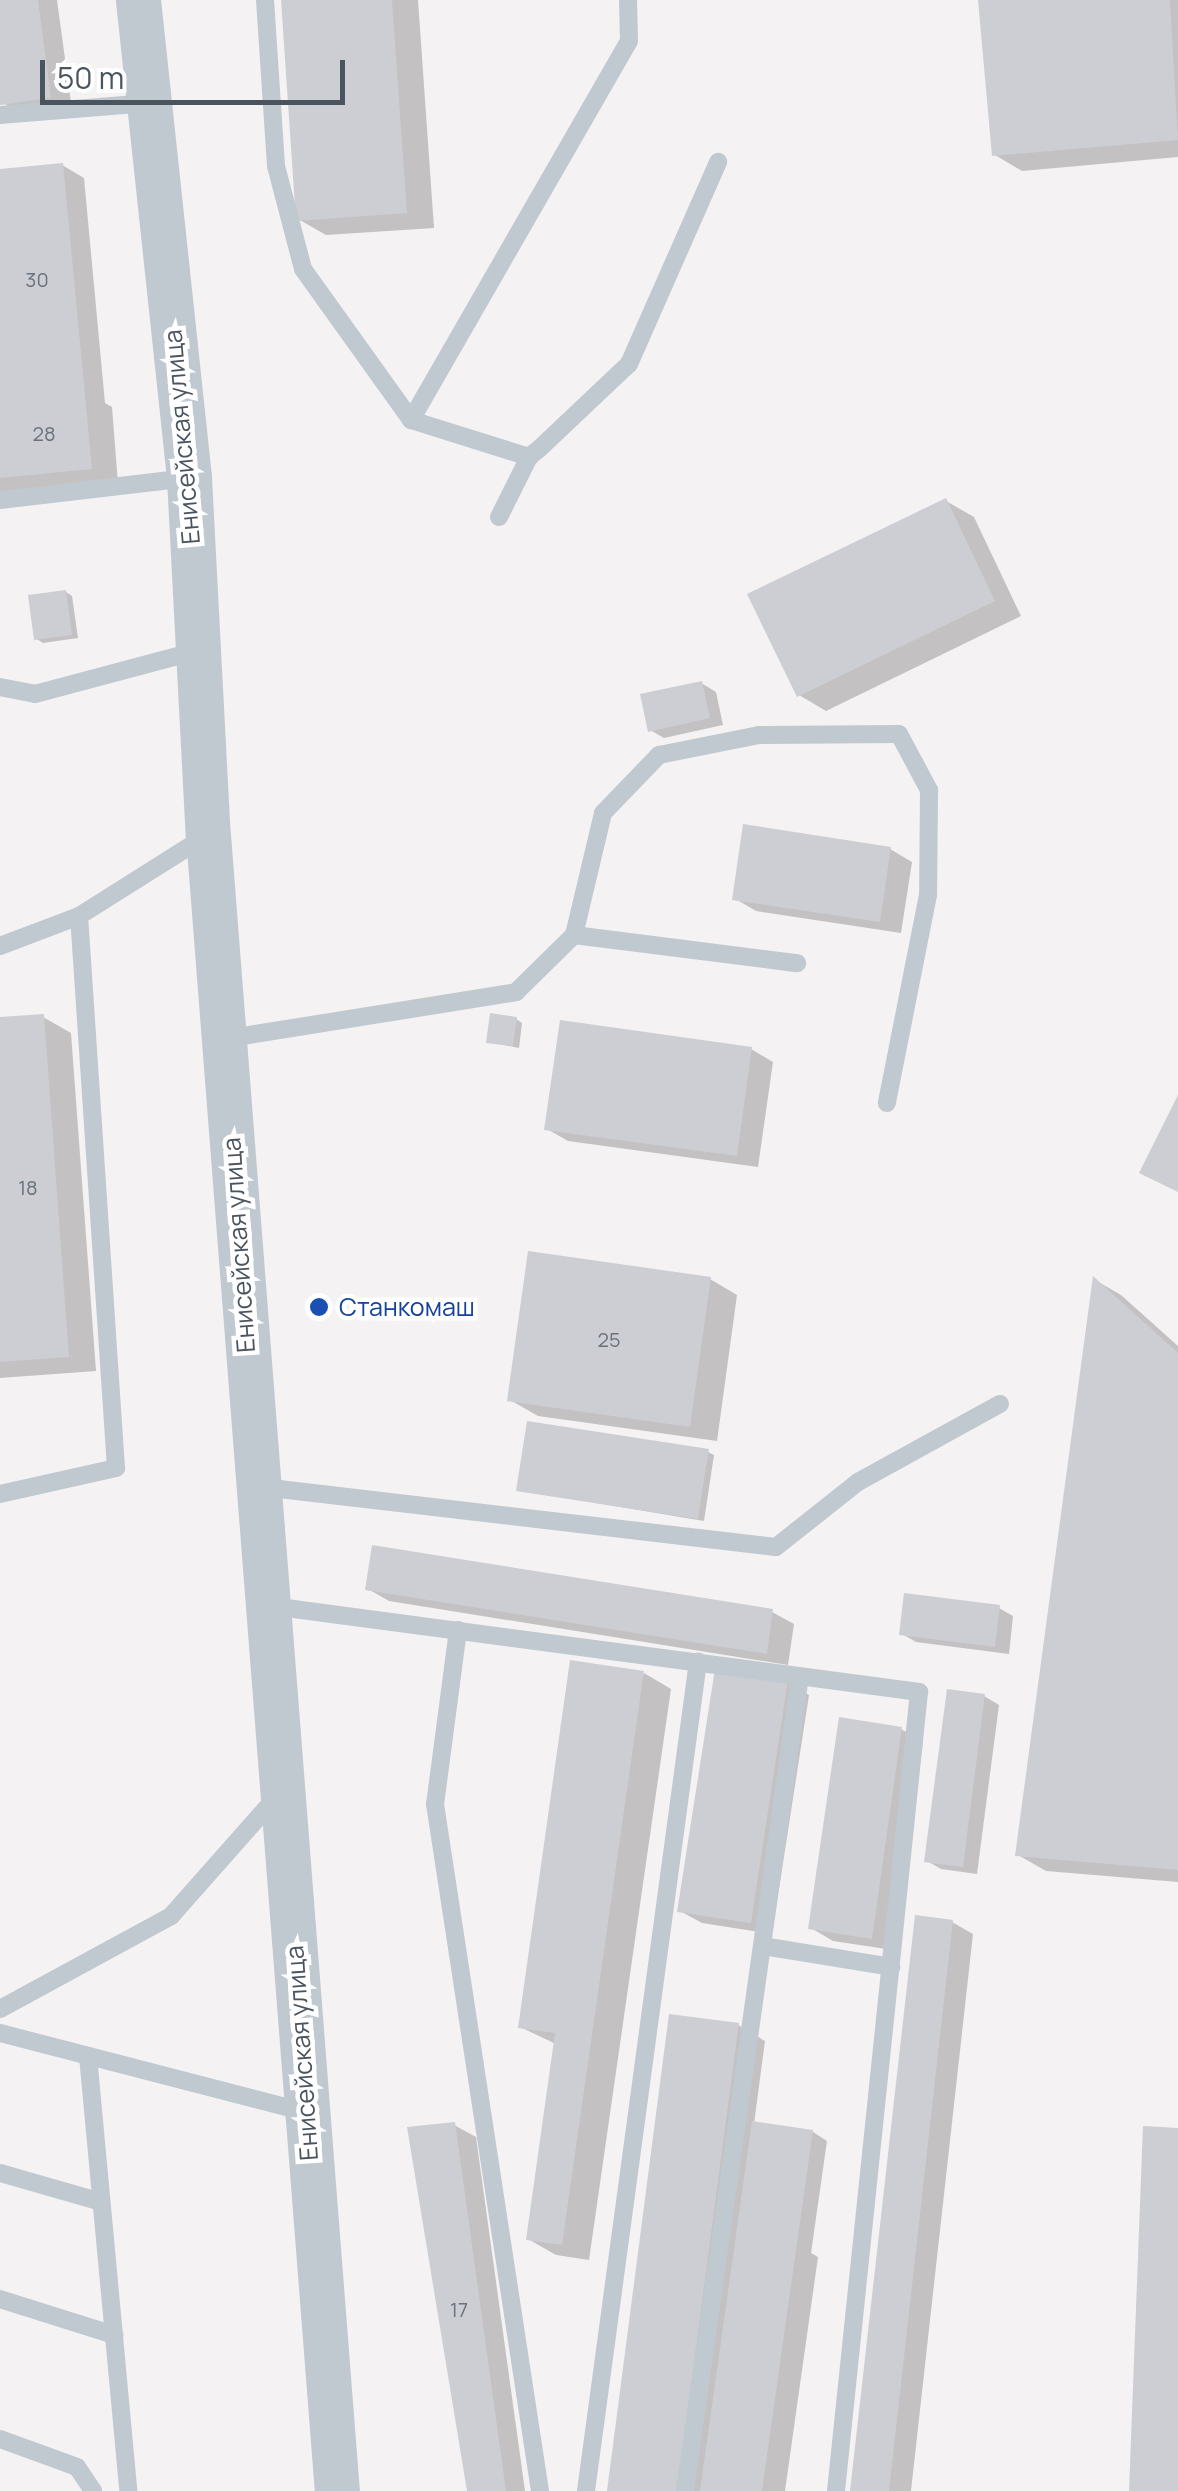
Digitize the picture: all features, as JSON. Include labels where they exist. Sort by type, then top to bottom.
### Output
[{"type":"street","name":"Енисейская улица","points":[[138,0],[188,478],[208,835],[256,1486],[337,2491]]},
{"type":"lane","points":[[266,0],[276,166],[303,269],[411,420],[529,457]]},
{"type":"lane","points":[[411,420],[628,41],[628,0]]},
{"type":"lane","points":[[0,115],[149,103]]},
{"type":"lane","points":[[499,518],[529,457],[629,364],[718,162]]},
{"type":"lane","points":[[0,500],[188,478]]},
{"type":"lane","points":[[0,687],[35,694],[198,651]]},
{"type":"lane","points":[[224,1040],[516,992],[574,936],[602,813],[659,755],[759,735],[899,734],[929,790],[928,895],[887,1103]]},
{"type":"lane","points":[[0,946],[79,916],[208,835]]},
{"type":"lane","points":[[0,1494],[116,1468],[79,916]]},
{"type":"lane","points":[[574,936],[797,963]]},
{"type":"lane","points":[[256,1486],[776,1546],[858,1482],[1000,1404]]},
{"type":"lane","points":[[266,1605],[919,1692],[836,2491]]},
{"type":"lane","points":[[458,1630],[435,1804],[540,2491]]},
{"type":"lane","points":[[586,2491],[698,1662]]},
{"type":"lane","points":[[685,2491],[800,1676]]},
{"type":"lane","points":[[0,2009],[170,1916],[281,1792]]},
{"type":"lane","points":[[762,1946],[890,1967]]},
{"type":"lane","points":[[0,2034],[306,2112]]},
{"type":"lane","points":[[88,2056],[128,2491]]},
{"type":"lane","points":[[0,2173],[101,2202]]},
{"type":"lane","points":[[0,2299],[114,2335]]},
{"type":"lane","points":[[0,2439],[76,2466],[93,2491]]},
{"type":"building","points":[[0,0],[38,0],[51,98],[0,105]]},
{"type":"building","points":[[281,0],[392,0],[407,213],[296,221]]},
{"type":"building","points":[[978,0],[1170,0],[1178,140],[992,156]]},
{"type":"building","points":[[63,163],[92,469],[0,478],[0,169]]},
{"type":"building","points":[[946,498],[995,601],[797,697],[747,594]]},
{"type":"building","points":[[66,590],[72,635],[34,640],[28,595]]},
{"type":"building","points":[[702,681],[710,718],[648,732],[640,694]]},
{"type":"building","points":[[743,824],[891,847],[880,922],[732,900]]},
{"type":"building","points":[[490,1013],[517,1017],[513,1046],[486,1043]]},
{"type":"building","points":[[44,1014],[69,1357],[0,1362],[0,1017]]},
{"type":"building","points":[[560,1020],[752,1047],[737,1156],[544,1130]]},
{"type":"building","points":[[1178,1095],[1178,1192],[1139,1173]]},
{"type":"building","points":[[528,1251],[711,1277],[690,1427],[507,1401]]},
{"type":"building","points":[[1093,1276],[1178,1353],[1178,1870],[1015,1856]]},
{"type":"building","points":[[527,1421],[709,1449],[698,1519],[516,1491]]},
{"type":"building","points":[[372,1545],[773,1609],[767,1654],[365,1590]]},
{"type":"building","points":[[904,1593],[1000,1605],[995,1647],[899,1635]]},
{"type":"building","points":[[570,1660],[644,1671],[562,2245],[526,2240],[555,2033],[518,2028]]},
{"type":"building","points":[[715,1669],[788,1680],[751,1923],[677,1912]]},
{"type":"building","points":[[947,1689],[985,1694],[963,1867],[924,1862]]},
{"type":"building","points":[[839,1717],[902,1727],[872,1939],[808,1929]]},
{"type":"building","points":[[915,1915],[953,1920],[889,2491],[850,2491]]},
{"type":"building","points":[[669,2014],[739,2023],[677,2491],[607,2491]]},
{"type":"building","points":[[752,2121],[813,2130],[762,2491],[700,2491]]},
{"type":"building","points":[[455,2122],[506,2491],[467,2491],[407,2127]]},
{"type":"building","points":[[1143,2126],[1178,2128],[1178,2491],[1129,2491]]},
{"type":"place","name":"Станкомаш","points":[[319,1307]]}]
